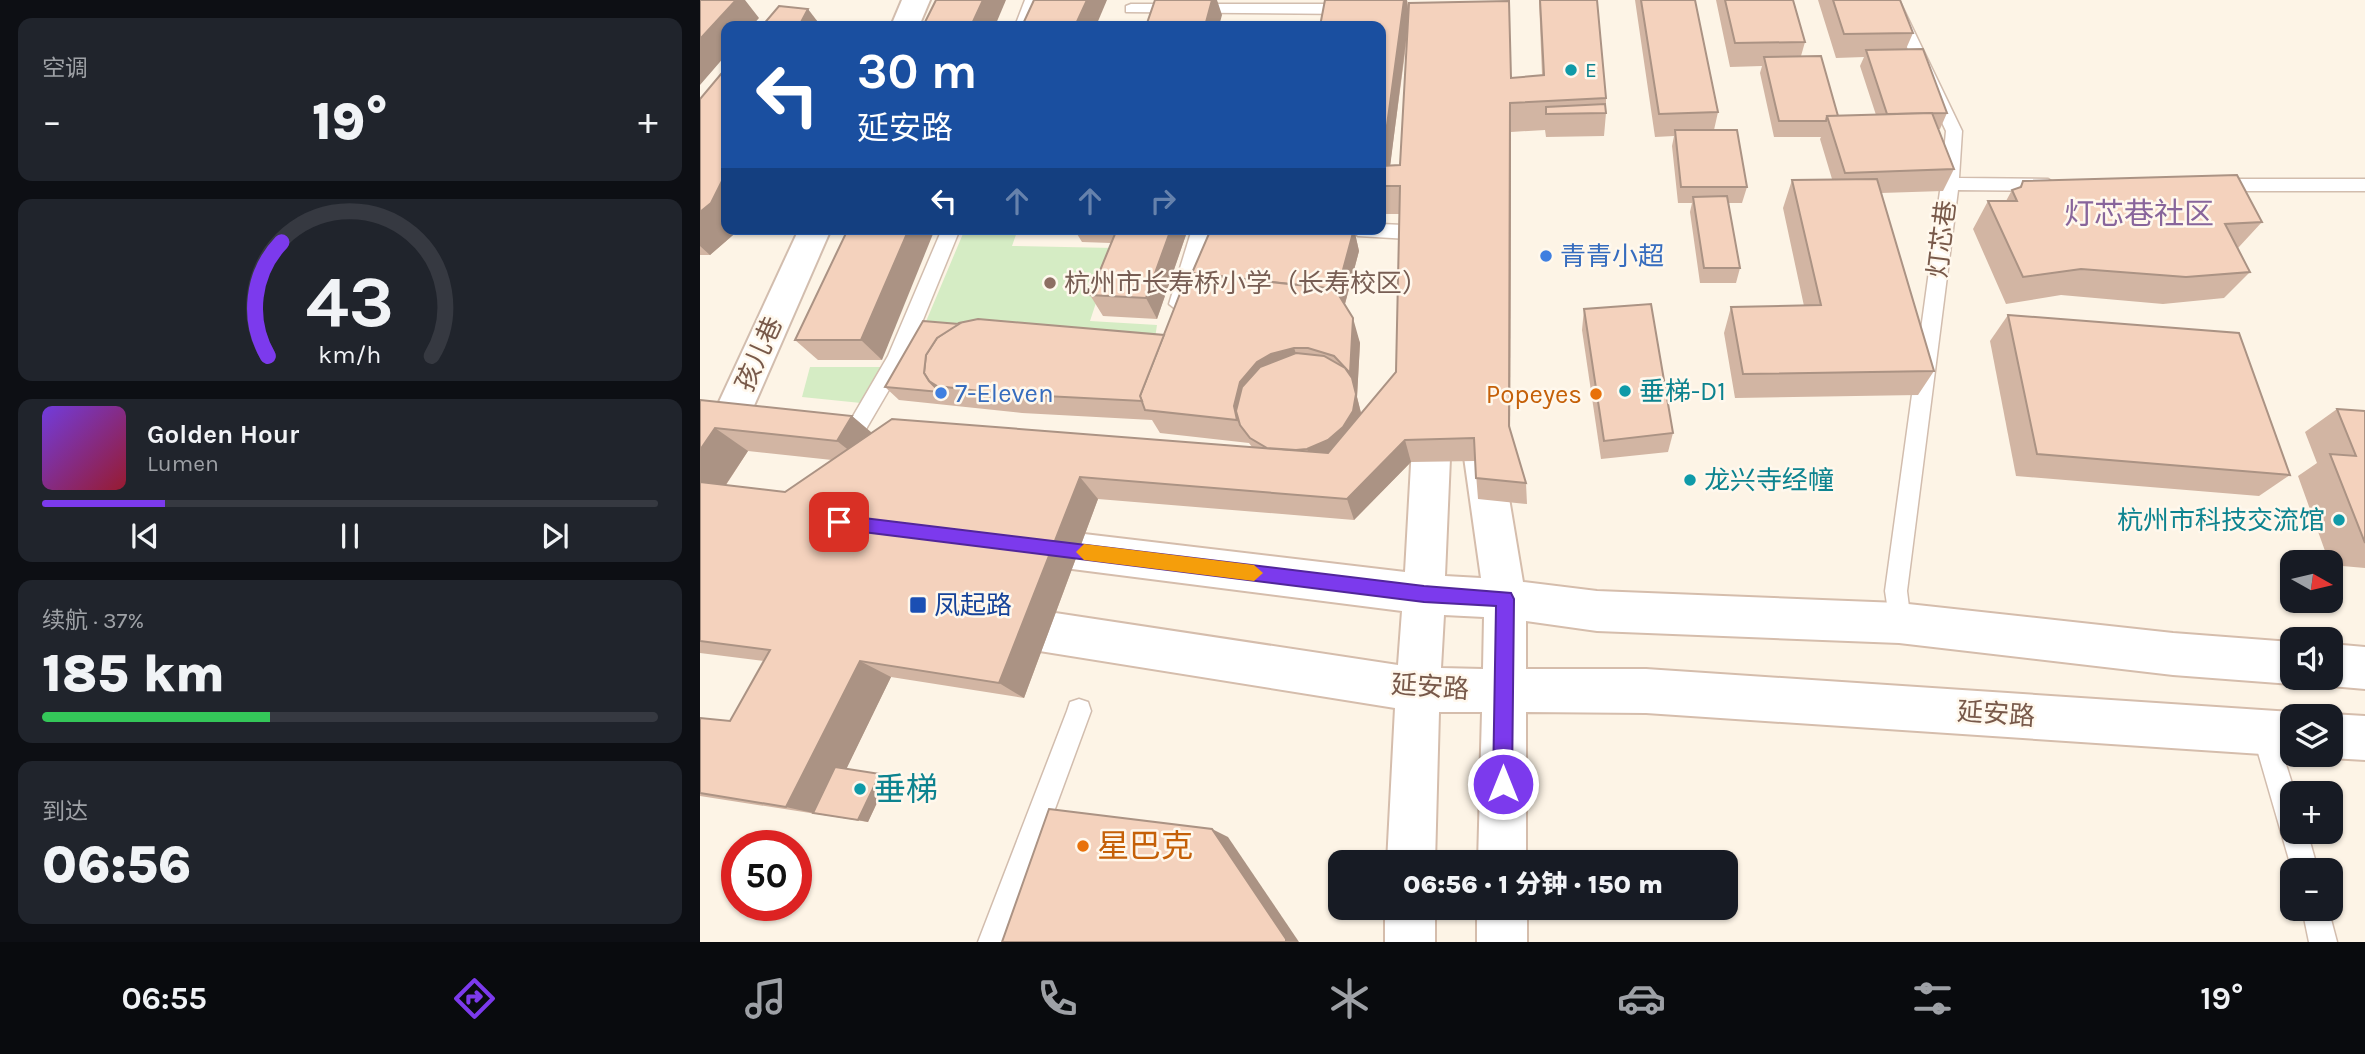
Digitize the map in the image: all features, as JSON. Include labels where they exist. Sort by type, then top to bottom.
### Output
[{"type":"main road","points":[[907,21],[916,0]]},
{"type":"main road","name":"孩儿巷","points":[[705,496],[719,444],[812,235]]},
{"type":"main road","points":[[1411,850],[1413,752],[1420,690],[1434,383]]},
{"type":"main road","points":[[1476,413],[1505,599],[1502,850]]},
{"type":"main road","points":[[991,541],[1424,594],[1505,599],[1597,611],[1899,623],[2173,654],[2280,662]]},
{"type":"main road","name":"延安路","points":[[959,618],[1420,690],[1646,691],[2278,733]]},
{"type":"main road","points":[[2343,666],[2365,668]]},
{"type":"main road","points":[[2343,737],[2365,738]]},
{"type":"main road","points":[[1410,920],[1410,942]]},
{"type":"main road","points":[[1502,920],[1502,942]]},
{"type":"lane","points":[[1023,21],[1032,0]]},
{"type":"lane","points":[[1892,0],[1954,131],[1950,184]]},
{"type":"lane","points":[[1133,5],[1252,9],[1278,4],[1320,9],[1371,9]]},
{"type":"lane","points":[[1249,21],[1252,9]]},
{"type":"lane","points":[[1317,21],[1320,9]]},
{"type":"lane","name":"灯芯巷","points":[[1899,623],[1896,591],[1950,184],[2060,185]]},
{"type":"lane","points":[[2199,185],[2365,185]]},
{"type":"lane","points":[[1386,231],[1439,235]]},
{"type":"lane","points":[[836,464],[897,359],[949,235]]},
{"type":"lane","points":[[1172,322],[1199,235]]},
{"type":"lane","points":[[992,942],[1079,711]]},
{"type":"lane","points":[[2278,733],[2285,781]]},
{"type":"lane","points":[[2318,921],[2323,942]]},
{"type":"green space","points":[[962,235],[1016,235],[1012,246],[1114,248],[1090,321],[1157,325],[1154,345],[922,331]]},
{"type":"green space","points":[[810,367],[884,367],[861,403],[802,397]]},
{"type":"building","points":[[700,0],[736,0],[700,39]]},
{"type":"building","points":[[936,0],[983,0],[973,21],[926,21]]},
{"type":"building","points":[[1034,0],[1087,0],[1077,21],[1024,21]]},
{"type":"building","points":[[1155,0],[1212,0],[1206,21],[1148,21]]},
{"type":"building","points":[[1325,0],[1404,0],[1386,133],[1386,21],[1321,21]]},
{"type":"building","name":"凤起路","points":[[1540,0],[1597,0],[1606,98],[1510,103],[1509,426],[1526,483],[1476,478],[1474,438],[1405,440],[1347,499],[1080,477],[999,683],[860,661],[786,807],[700,793],[700,718],[730,721],[770,650],[700,641],[700,482],[785,492],[892,419],[1328,453],[1396,372],[1400,186],[1386,186],[1386,166],[1400,165],[1409,3],[1509,1],[1511,78],[1544,75]]},
{"type":"building","points":[[1641,0],[1695,0],[1718,112],[1659,114]]},
{"type":"building","points":[[1725,0],[1793,0],[1805,42],[1735,43]]},
{"type":"building","points":[[1833,0],[1900,0],[1913,33],[1844,34]]},
{"type":"building","points":[[779,6],[808,9],[802,21],[766,21]]},
{"type":"building","points":[[1923,49],[1947,113],[1887,114],[1866,50]]},
{"type":"building","points":[[1821,56],[1838,116],[1827,116],[1826,121],[1779,121],[1764,57]]},
{"type":"building","points":[[721,74],[721,183],[711,203],[700,212],[700,99]]},
{"type":"building","points":[[1605,104],[1606,113],[1546,114],[1546,107]]},
{"type":"building","points":[[1932,113],[1954,169],[1845,173],[1827,116]]},
{"type":"building","points":[[1675,130],[1737,130],[1747,187],[1681,187]]},
{"type":"building","points":[[2237,175],[2262,222],[2225,224],[2250,272],[2186,277],[2081,269],[2023,277],[1988,201],[2017,201],[2012,190],[2021,187],[2023,181]]},
{"type":"building","points":[[1877,179],[1934,371],[1743,374],[1731,307],[1821,305],[1792,180]]},
{"type":"building","points":[[1727,196],[1740,268],[1704,268],[1693,197]]},
{"type":"building","points":[[845,235],[906,235],[861,340],[795,340]]},
{"type":"building","points":[[1115,235],[1169,235],[1146,298],[1090,295]]},
{"type":"building","points":[[1208,235],[1352,235],[1337,292],[1335,289],[1192,273]]},
{"type":"building","points":[[1188,273],[1335,289],[1353,318],[1350,373],[1334,356],[1308,348],[1294,348],[1271,354],[1257,362],[1240,382],[1234,406],[1237,420],[1145,410],[1140,396]]},
{"type":"building","name":"垂梯-D1","points":[[1651,304],[1673,433],[1604,441],[1584,309]]},
{"type":"building","points":[[2008,315],[2239,333],[2290,475],[2037,454]]},
{"type":"building","points":[[978,319],[1164,335],[1140,396],[1142,401],[1005,394],[937,386],[929,381],[924,373],[926,355],[937,338],[959,323]]},
{"type":"building","points":[[923,321],[959,324],[937,338],[926,355],[924,373],[940,392],[885,387]]},
{"type":"building","points":[[1296,353],[1324,356],[1345,368],[1352,378],[1356,394],[1353,411],[1343,427],[1328,440],[1307,449],[1267,448],[1250,438],[1240,425],[1236,411],[1242,387],[1260,367]]},
{"type":"building","points":[[700,400],[852,416],[837,441],[715,428],[700,450]]},
{"type":"building","points":[[2337,409],[2365,411],[2365,543],[2330,454],[2356,456]]},
{"type":"building","name":"垂梯","points":[[835,767],[880,774],[858,820],[813,813]]},
{"type":"building","points":[[1049,809],[1212,829],[1286,942],[1002,942]]},
{"type":"slow traffic","points":[[1084,552],[1254,573]]},
{"type":"place","name":"E","points":[[1571,70]]},
{"type":"place","name":"青青小超","points":[[1546,256]]},
{"type":"place","name":"杭州市长寿桥小学（长寿校区）","points":[[1050,283]]},
{"type":"place","name":"垂梯-D1","points":[[1625,391]]},
{"type":"place","name":"7-Eleven","points":[[941,393]]},
{"type":"place","name":"Popeyes","points":[[1596,394]]},
{"type":"place","name":"龙兴寺经幢","points":[[1690,480]]},
{"type":"place","name":"杭州市科技交流馆","points":[[2339,520]]},
{"type":"place","name":"凤起路","points":[[918,605]]},
{"type":"place","name":"垂梯","points":[[860,789]]},
{"type":"place","name":"星巴克","points":[[1083,846]]},
{"type":"district","name":"灯芯巷社区","points":[[2139,214]]},
{"type":"route","points":[[839,522],[1424,594],[1505,599],[1503,784]]}]
